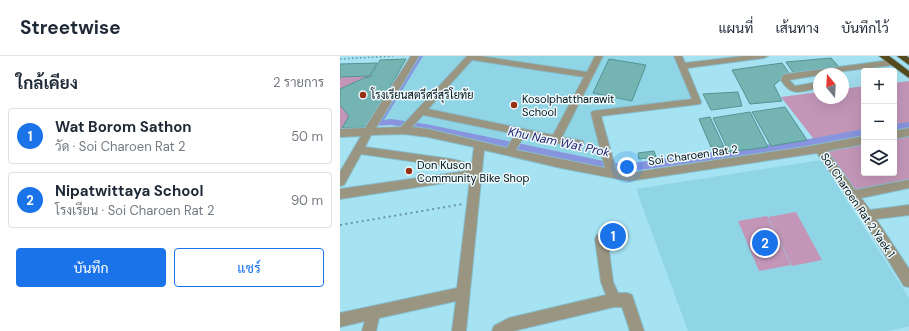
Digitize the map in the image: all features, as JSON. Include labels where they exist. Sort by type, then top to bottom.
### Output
[{"type":"highway","points":[[883,56],[909,75]]},
{"type":"highway","points":[[901,56],[909,62]]},
{"type":"street","points":[[340,182],[368,132],[415,56]]},
{"type":"street","points":[[555,140],[599,56]]},
{"type":"street","points":[[611,168],[596,113],[697,102],[678,56]]},
{"type":"street","points":[[682,66],[764,56]]},
{"type":"street","points":[[407,127],[470,57],[589,75]]},
{"type":"street","points":[[849,69],[892,63]]},
{"type":"street","points":[[813,74],[786,78],[785,80],[791,88],[796,89],[813,86]]},
{"type":"street","points":[[422,111],[579,144]]},
{"type":"street","name":"Soi Charoen Rat 2","points":[[340,133],[368,132],[407,127],[479,145],[512,148],[561,164],[611,168],[629,177],[861,141]]},
{"type":"street","points":[[512,148],[521,132]]},
{"type":"street","points":[[897,134],[909,132]]},
{"type":"street","points":[[459,331],[479,145]]},
{"type":"street","name":"Soi Charoen Rat 2 Yaek 1","points":[[820,148],[867,215],[909,281]]},
{"type":"street","points":[[358,150],[451,163],[476,172]]},
{"type":"street","points":[[340,194],[476,172]]},
{"type":"street","points":[[853,195],[909,184]]},
{"type":"street","points":[[867,215],[909,210]]},
{"type":"street","points":[[614,300],[607,282],[600,239],[622,235]]},
{"type":"street","points":[[340,320],[463,292]]},
{"type":"street","points":[[499,331],[509,326],[614,300],[627,300],[637,331]]},
{"type":"street","points":[[369,331],[374,312]]},
{"type":"path","points":[[340,59],[393,56]]},
{"type":"path","points":[[340,225],[472,202]]},
{"type":"shaded area","name":"Kosolphattharawit School","points":[[418,56],[673,56],[691,99],[593,112],[604,165],[435,128],[393,122],[375,122]]},
{"type":"shaded area","points":[[340,75],[375,75],[344,129],[340,130]]},
{"type":"shaded area","points":[[909,81],[909,186],[859,197],[781,97],[813,93],[813,104],[849,104],[849,88],[861,86],[861,176],[897,176],[897,83]]},
{"type":"shaded area","points":[[821,160],[909,298],[909,326],[889,331],[688,331],[636,189]]},
{"type":"shaded area","points":[[796,212],[822,260],[792,266],[768,217]]},
{"type":"shaded area","points":[[767,216],[791,265],[759,271],[738,221]]},
{"type":"building","points":[[831,58],[839,67],[813,68],[813,71],[794,74],[786,62]]},
{"type":"building","name":"โรงเรียนสตรีศรีสุริโยทัย","points":[[406,59],[367,127],[342,128],[349,116],[340,105],[340,89],[364,78],[370,77],[380,60]]},
{"type":"building","points":[[609,59],[646,65],[632,101],[593,93]]},
{"type":"building","points":[[377,63],[369,76],[340,77],[340,64]]},
{"type":"building","points":[[782,63],[789,73],[774,85],[782,101],[750,104],[732,70]]},
{"type":"building","points":[[738,92],[742,106],[711,110],[703,94]]},
{"type":"building","points":[[785,107],[807,140],[771,146],[752,112]]},
{"type":"building","points":[[750,112],[768,147],[729,152],[713,118]]},
{"type":"building","points":[[710,117],[724,147],[711,147],[699,119]]},
{"type":"building","points":[[654,151],[656,157],[639,159],[638,153]]},
{"type":"waterway","name":"Khu Nam Wat Prok","points":[[419,56],[376,124],[391,122],[426,127],[613,167],[632,167],[803,144],[861,134]]},
{"type":"waterway","name":"Khu Nam Wat Prok","points":[[897,127],[909,125]]},
{"type":"place","name":"โรงเรียนสตรีศรีสุริโยทัย","points":[[363,95]]},
{"type":"place","name":"Kosolphattharawit School","points":[[514,105]]},
{"type":"place","name":"Don Kuson Community Bike Shop","points":[[409,171]]},
{"type":"place","name":"Wat Borom Sathon","points":[[613,236]]},
{"type":"place","name":"Nipatwittaya School","points":[[765,243]]}]
